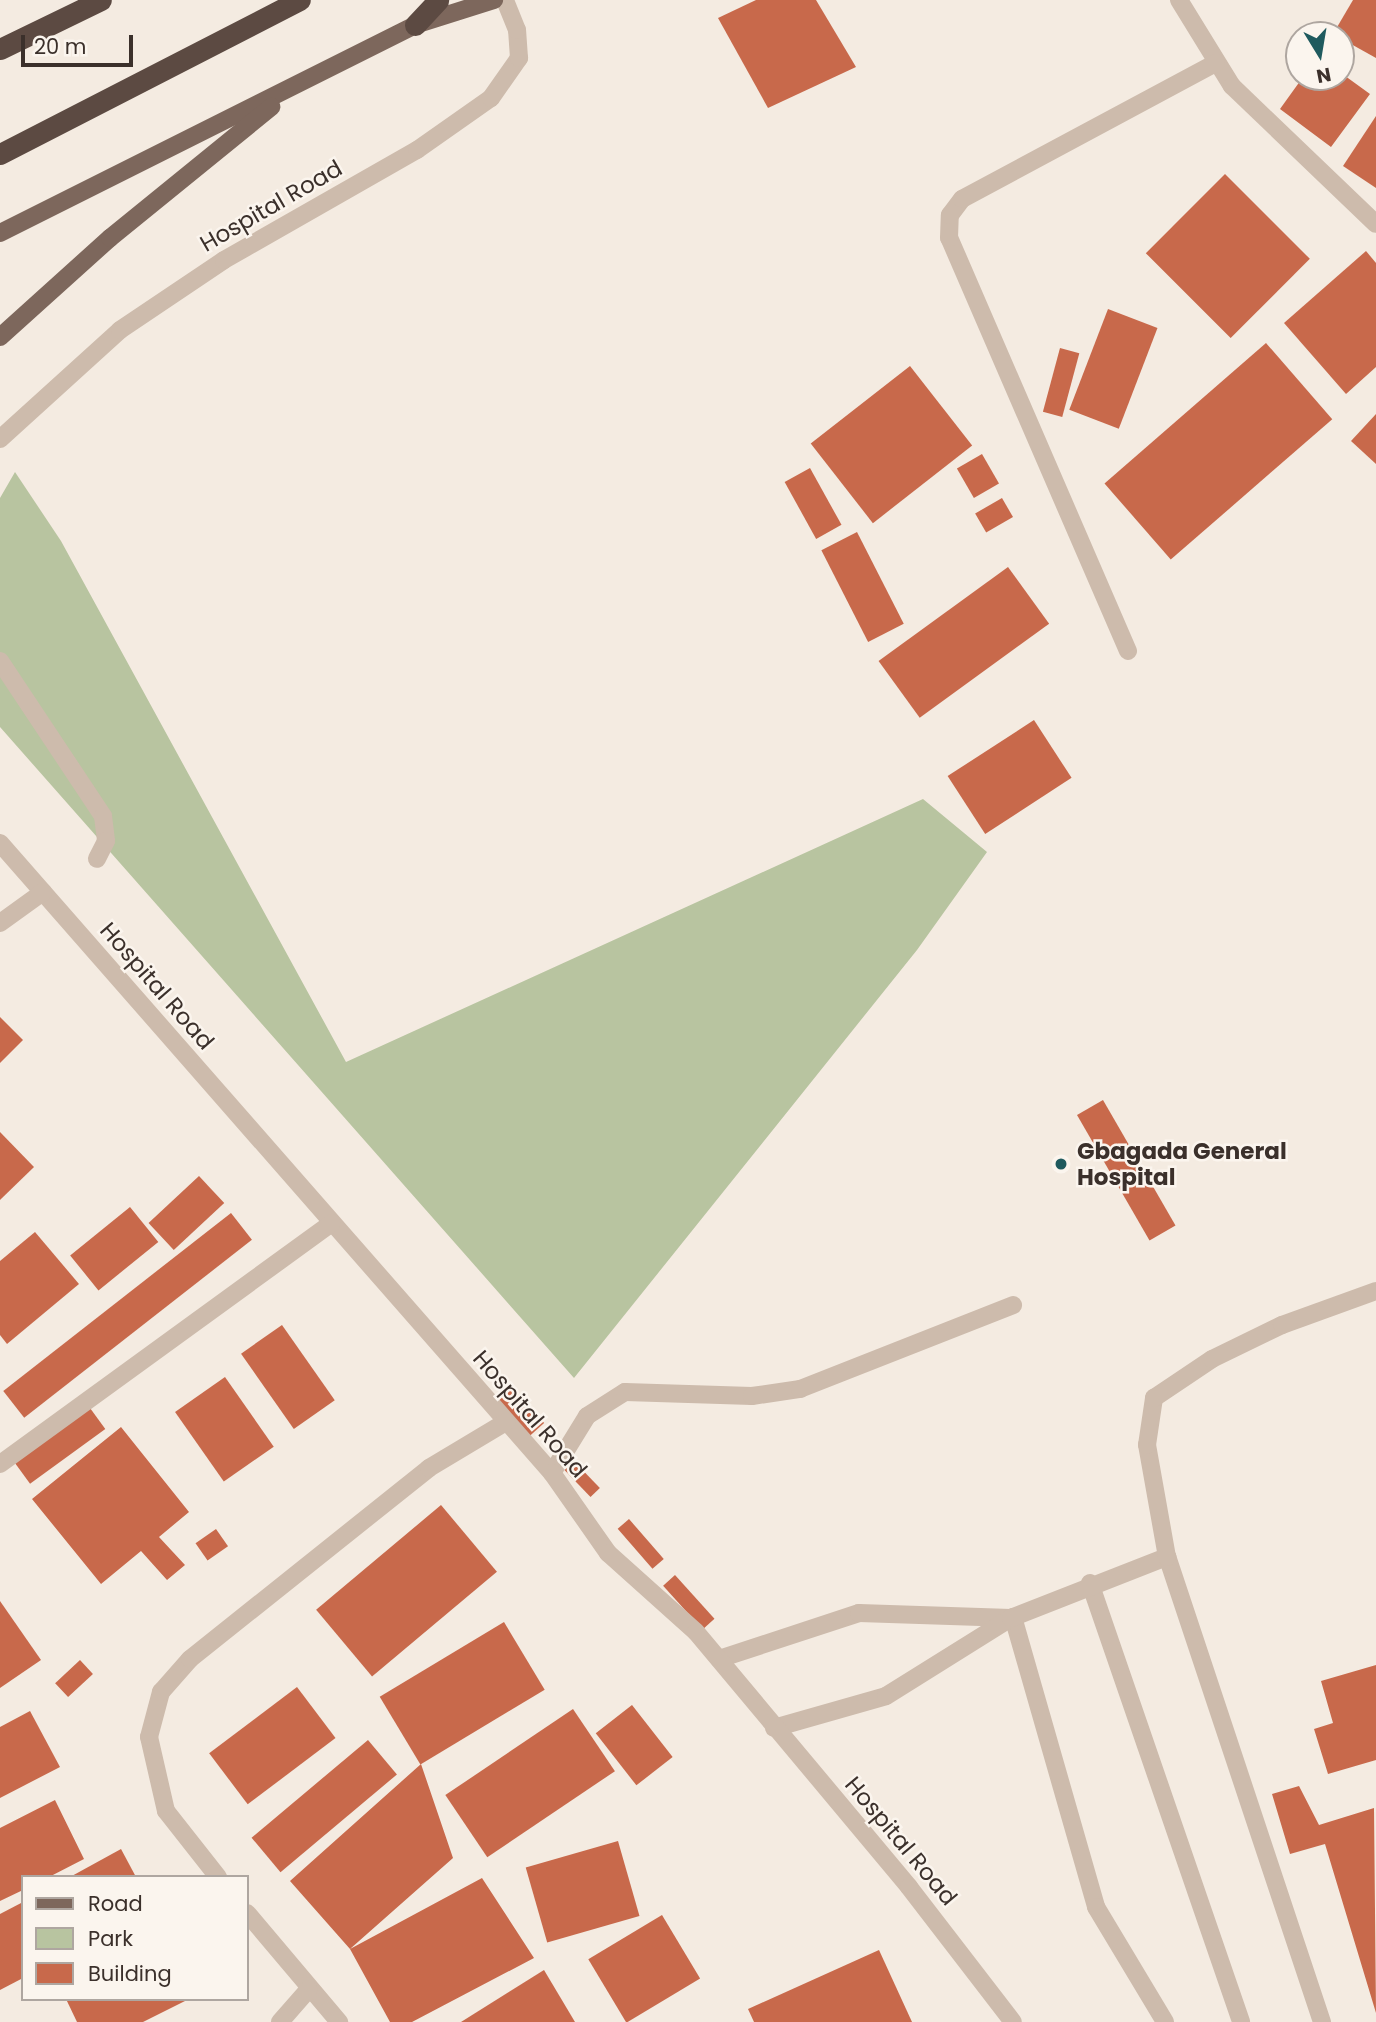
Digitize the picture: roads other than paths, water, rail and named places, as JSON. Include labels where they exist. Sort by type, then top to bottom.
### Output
[{"type":"highway","points":[[0,49],[101,0]]},
{"type":"highway","points":[[0,154],[300,0]]},
{"type":"highway","points":[[415,25],[438,0]]},
{"type":"main road","points":[[0,233],[292,89],[415,25],[494,0]]},
{"type":"main road","points":[[0,337],[110,238],[292,89]]},
{"type":"street","name":"Hospital Road","points":[[0,439],[120,330],[224,260],[417,150],[491,98],[519,58],[517,30],[505,0]]},
{"type":"street","points":[[1179,0],[1232,86],[1376,224]]},
{"type":"street","points":[[1128,651],[949,238],[950,215],[962,199],[1216,63]]},
{"type":"street","points":[[0,661],[103,816],[106,841],[97,859]]},
{"type":"street","name":"Hospital Road","points":[[0,843],[552,1473],[608,1553],[719,1659],[909,1887],[1013,2022]]},
{"type":"street","points":[[0,923],[43,892]]},
{"type":"street","points":[[0,1464],[332,1223]]},
{"type":"street","points":[[1322,2022],[1167,1557],[1147,1444],[1154,1398],[1247,1342],[1376,1291]]},
{"type":"street","points":[[552,1473],[587,1416],[625,1392],[752,1396],[800,1389],[1013,1305]]},
{"type":"street","points":[[216,1875],[166,1811],[149,1737],[161,1692],[190,1659],[429,1468],[506,1422]]},
{"type":"street","points":[[774,1728],[886,1696],[1012,1617],[1090,1583],[1167,1557]]},
{"type":"street","points":[[1090,1583],[1241,2022]]},
{"type":"street","points":[[719,1659],[859,1612],[1012,1617]]},
{"type":"street","points":[[1012,1617],[1096,1907],[1165,2022]]},
{"type":"street","points":[[248,1914],[308,1990],[339,2022]]},
{"type":"street","points":[[280,2022],[308,1990]]},
{"type":"place","name":"Gbagada General Hospital","points":[[1061,1164]]}]
